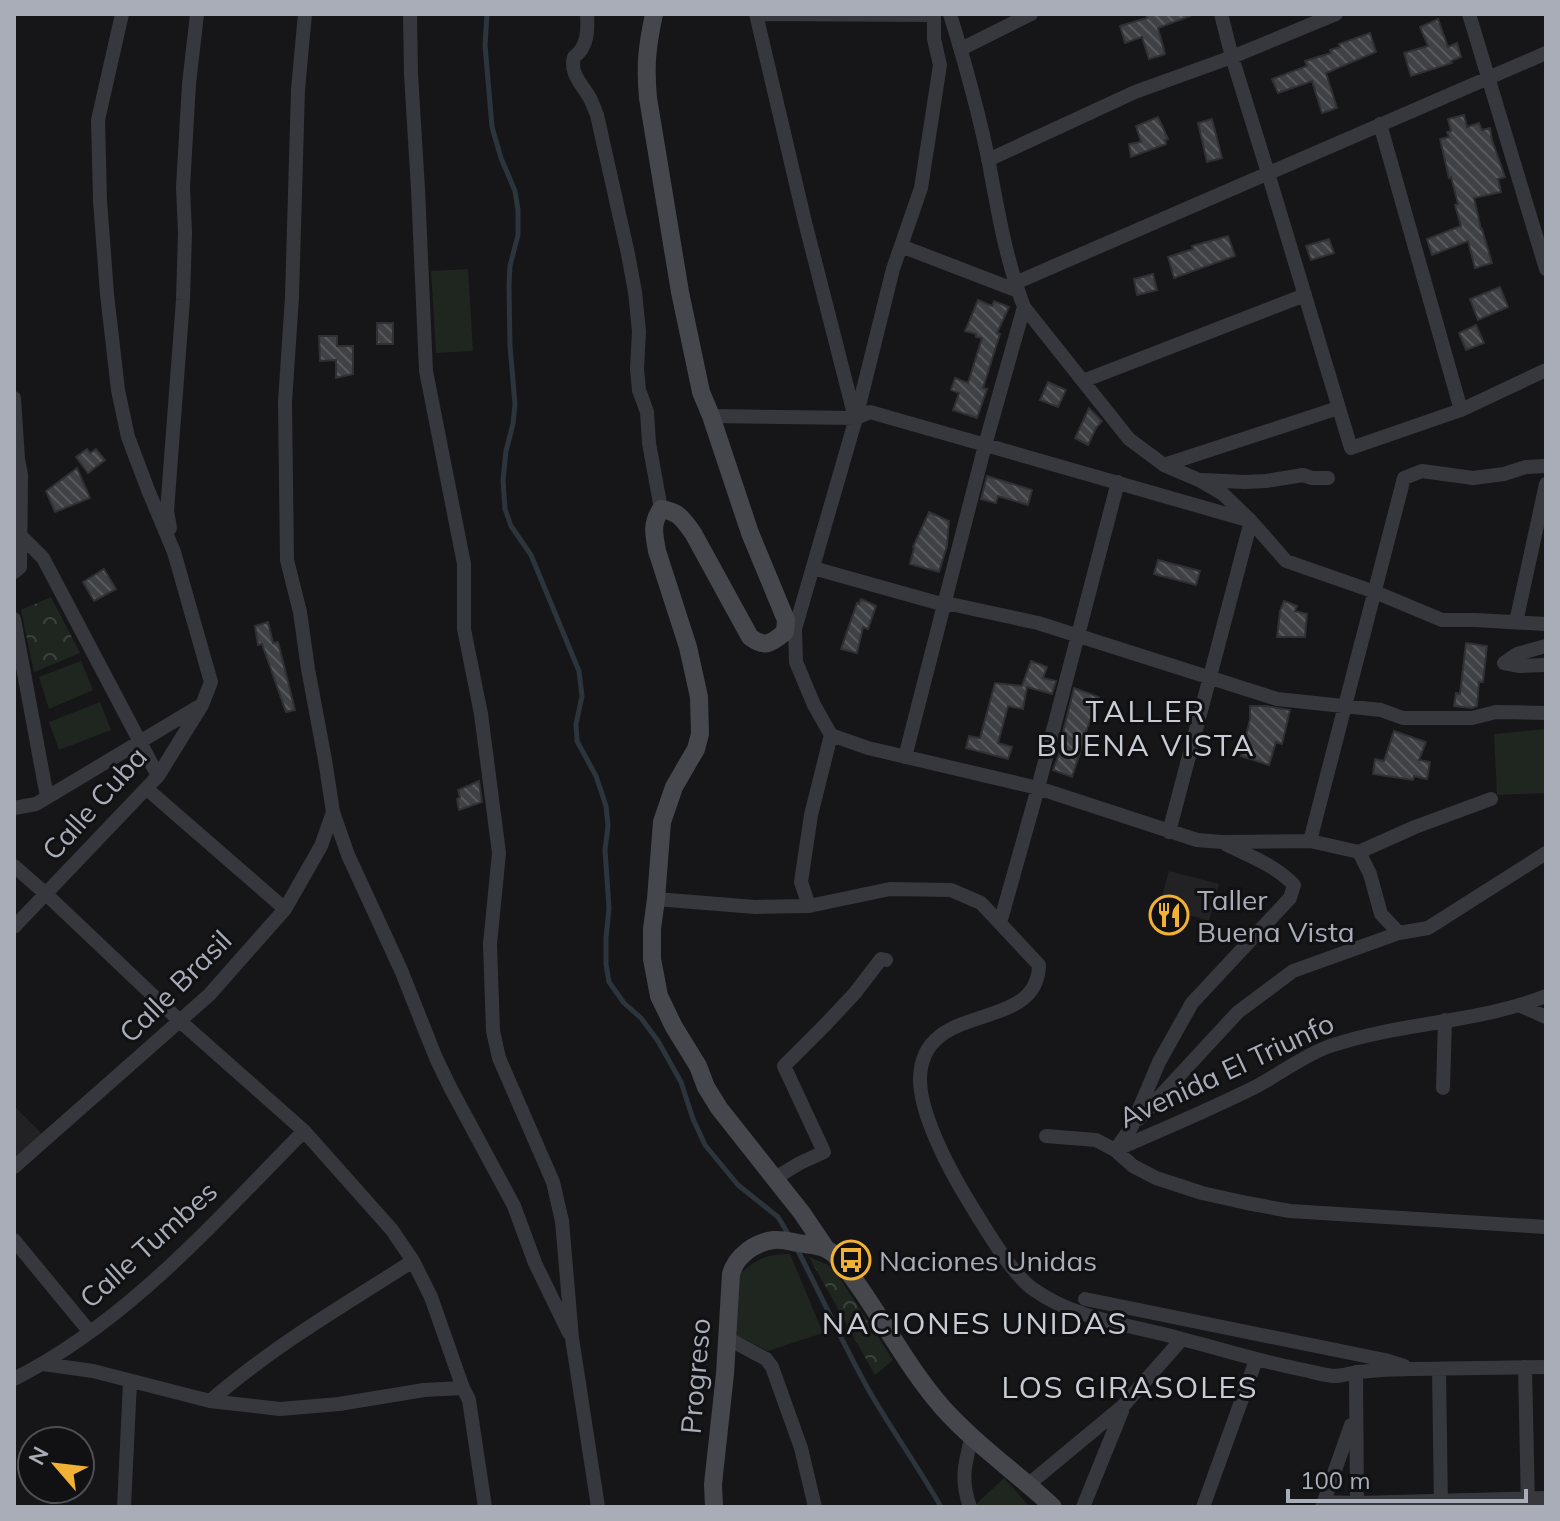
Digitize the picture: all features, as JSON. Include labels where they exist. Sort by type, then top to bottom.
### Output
[{"type":"street","points":[[122,14],[98,120],[107,294],[118,390],[128,437],[174,552]]},
{"type":"street","points":[[14,808],[36,804],[202,705],[211,682],[174,552],[167,511],[183,300],[184,172],[189,84],[197,14]]},
{"type":"street","points":[[305,14],[298,89],[293,283],[285,402],[287,560],[300,612],[333,812],[348,855],[401,970],[436,1058],[514,1206],[535,1263],[572,1338]]},
{"type":"street","points":[[410,14],[426,371],[464,564],[464,629],[481,714],[499,853],[490,944],[493,1031],[499,1058],[553,1182],[562,1221],[572,1338],[598,1507]]},
{"type":"street","points":[[587,14],[587,38],[571,67],[597,115],[628,254],[639,331],[639,390],[647,412],[649,443],[661,509],[653,522],[656,543],[688,647],[699,697],[700,734],[696,749],[674,787],[662,822],[652,929],[652,959],[659,996],[719,1108],[825,1247],[847,1269],[908,1363],[943,1407],[972,1436],[1053,1507]]},
{"type":"street","points":[[654,14],[646,51],[653,137],[701,392],[750,533],[786,620],[804,684],[831,735],[811,815],[801,882],[809,906]]},
{"type":"street","points":[[790,639],[856,418],[893,269],[921,188],[940,65],[934,39],[934,15],[758,14],[805,222],[856,418]]},
{"type":"street","points":[[950,14],[988,160],[1000,226],[1024,307],[1129,439],[1164,465],[1223,494],[1286,561],[1375,592],[1442,620],[1546,624]]},
{"type":"street","points":[[961,49],[1031,14]]},
{"type":"street","points":[[1221,14],[1351,448],[1461,410],[1546,370]]},
{"type":"street","points":[[988,160],[1135,92],[1232,57],[1336,14]]},
{"type":"street","points":[[1469,14],[1546,269]]},
{"type":"street","points":[[901,246],[1016,287],[1268,173],[1546,53]]},
{"type":"street","points":[[1380,124],[1461,410]]},
{"type":"street","points":[[1083,381],[1305,295]]},
{"type":"street","points":[[905,757],[985,445],[1024,307]]},
{"type":"street","points":[[14,398],[16,460],[21,475],[17,569]]},
{"type":"street","points":[[1164,465],[1338,408]]},
{"type":"street","points":[[711,416],[856,418],[870,412],[1251,521]]},
{"type":"street","points":[[1310,841],[1404,478],[1422,471],[1473,478],[1546,466]]},
{"type":"street","points":[[1199,480],[1266,481],[1303,475],[1328,478]]},
{"type":"street","points":[[1000,923],[1118,482]]},
{"type":"street","points":[[1516,622],[1546,484]]},
{"type":"street","points":[[661,509],[674,511],[682,517],[750,637],[759,643],[790,639]]},
{"type":"street","points":[[1169,832],[1251,521]]},
{"type":"street","points":[[19,534],[43,558],[158,776]]},
{"type":"street","points":[[813,568],[945,605],[1038,623],[1277,699],[1381,710],[1403,718],[1472,718],[1496,712],[1546,713]]},
{"type":"street","points":[[14,619],[47,797]]},
{"type":"street","points":[[1546,646],[1517,654],[1504,663],[1546,665]]},
{"type":"street","name":"Calle Cuba","points":[[14,927],[147,789],[202,705]]},
{"type":"street","points":[[831,735],[868,748],[1038,788],[1197,840],[1310,841],[1359,852],[1491,799]]},
{"type":"street","points":[[147,789],[285,909]]},
{"type":"street","name":"Calle Brasil","points":[[14,1167],[209,995],[285,909],[321,846],[333,812]]},
{"type":"street","points":[[1131,1128],[1159,1062],[1192,1003],[1290,898],[1294,885],[1286,877],[1222,842]]},
{"type":"street","points":[[1359,852],[1370,874],[1381,914],[1399,933]]},
{"type":"street","points":[[1115,1150],[1131,1128],[1238,1012],[1293,971],[1399,933],[1428,928],[1546,853]]},
{"type":"street","points":[[14,866],[181,1022],[304,1131],[392,1230],[413,1261],[431,1297],[469,1400],[485,1507]]},
{"type":"street","points":[[656,899],[755,907],[809,906],[890,889],[951,890],[981,903],[1039,965],[1039,980],[1025,1000],[940,1035],[928,1048],[922,1062],[920,1081],[933,1132],[952,1175],[970,1205],[1023,1281],[1067,1309],[1256,1360],[1335,1376],[1412,1369],[1546,1367]]},
{"type":"street","points":[[775,1178],[824,1152],[784,1066],[847,1002],[881,959],[886,960]]},
{"type":"street","name":"Avenida El Triunfo","points":[[1115,1150],[1245,1092],[1327,1047],[1372,1033],[1521,1006],[1546,996]]},
{"type":"street","points":[[1521,1006],[1546,1017]]},
{"type":"street","points":[[1443,1088],[1445,1020]]},
{"type":"street","name":"Calle Tumbes","points":[[14,1379],[43,1364],[130,1302],[304,1131]]},
{"type":"street","points":[[1046,1136],[1096,1140],[1156,1178],[1202,1193],[1276,1209],[1546,1227]]},
{"type":"street","name":"Progreso","points":[[714,1507],[713,1484],[734,1264],[743,1254],[776,1239],[825,1247]]},
{"type":"street","points":[[14,1240],[89,1331]]},
{"type":"street","points":[[210,1401],[232,1381],[298,1334],[413,1261]]},
{"type":"street","points":[[1085,1299],[1385,1360],[1412,1369]]},
{"type":"street","points":[[727,1338],[766,1359],[772,1367],[801,1448],[815,1507]]},
{"type":"street","points":[[1029,1484],[1123,1406],[1182,1339]]},
{"type":"street","points":[[1203,1507],[1256,1360]]},
{"type":"street","points":[[43,1364],[93,1371],[210,1401],[280,1409],[339,1404],[424,1390],[463,1388]]},
{"type":"street","points":[[1525,1367],[1528,1503]]},
{"type":"street","points":[[1439,1369],[1441,1504]]},
{"type":"street","points":[[1356,1372],[1357,1505]]},
{"type":"street","points":[[124,1507],[130,1382]]},
{"type":"street","points":[[1356,1391],[1351,1430],[1323,1504],[1528,1503],[1546,1498]]},
{"type":"street","points":[[1083,1507],[1123,1406]]},
{"type":"street","points":[[970,1507],[963,1474],[972,1436]]},
{"type":"shaded area","points":[[1169,871],[1219,884],[1209,921],[1159,906]]},
{"type":"shaded area","points":[[14,1106],[43,1135],[14,1157]]},
{"type":"green space","points":[[468,269],[473,351],[436,353],[431,271]]},
{"type":"green space","points":[[51,597],[80,653],[34,672],[21,610]]},
{"type":"green space","points":[[81,661],[93,690],[49,709],[39,677]]},
{"type":"green space","points":[[100,702],[111,730],[59,750],[49,722]]},
{"type":"green space","points":[[1546,729],[1546,793],[1497,795],[1494,734]]},
{"type":"green space","points":[[790,1254],[823,1333],[768,1351],[736,1335],[738,1275],[762,1258]]},
{"type":"green space","points":[[809,1257],[828,1265],[837,1274],[893,1360],[875,1375]]},
{"type":"green space","points":[[1004,1478],[1030,1507],[974,1506]]},
{"type":"building","points":[[1146,14],[1190,16],[1158,28],[1165,54],[1149,59],[1142,37],[1125,43],[1120,26],[1147,18]]},
{"type":"building","points":[[1438,19],[1448,47],[1457,43],[1461,57],[1452,63],[1411,76],[1404,53],[1428,46],[1420,27]]},
{"type":"building","points":[[1370,33],[1376,52],[1326,73],[1337,108],[1322,113],[1312,81],[1278,93],[1272,79],[1307,66],[1305,61],[1331,53],[1330,50],[1340,47],[1339,44]]},
{"type":"building","points":[[1464,115],[1467,127],[1479,123],[1482,130],[1490,128],[1505,177],[1498,179],[1501,192],[1474,198],[1492,263],[1475,268],[1468,241],[1432,255],[1427,239],[1461,226],[1440,139],[1449,137],[1448,119]]},
{"type":"building","points":[[1158,117],[1168,139],[1165,140],[1166,144],[1131,157],[1129,144],[1141,142],[1136,126]]},
{"type":"building","points":[[1212,119],[1222,158],[1207,162],[1198,123]]},
{"type":"building","points":[[1228,236],[1235,256],[1174,278],[1168,257],[1193,249],[1192,246]]},
{"type":"building","points":[[1329,239],[1334,253],[1311,260],[1306,246]]},
{"type":"building","points":[[1153,274],[1157,290],[1137,295],[1134,279]]},
{"type":"building","points":[[1500,287],[1508,307],[1478,320],[1470,299]]},
{"type":"building","points":[[978,300],[992,306],[994,301],[1009,307],[997,333],[1000,334],[977,418],[953,410],[959,393],[951,390],[955,378],[968,383],[982,338],[965,331]]},
{"type":"building","points":[[377,323],[393,323],[393,344],[377,344]]},
{"type":"building","points":[[1476,325],[1484,343],[1466,350],[1459,333]]},
{"type":"building","points":[[319,336],[337,336],[337,346],[353,346],[353,374],[336,378],[336,360],[320,361]]},
{"type":"building","points":[[1048,382],[1066,390],[1058,407],[1040,400]]},
{"type":"building","points":[[1089,408],[1102,421],[1088,445],[1075,438]]},
{"type":"building","points":[[87,449],[90,453],[96,449],[105,460],[88,473],[76,457]]},
{"type":"building","points":[[77,468],[90,498],[55,512],[46,491]]},
{"type":"building","points":[[987,476],[1032,490],[1028,505],[998,496],[996,503],[981,499]]},
{"type":"building","points":[[929,512],[949,521],[947,546],[939,572],[910,564],[913,547]]},
{"type":"building","points":[[1158,560],[1200,571],[1196,585],[1154,574]]},
{"type":"building","points":[[104,569],[116,589],[94,601],[83,582]]},
{"type":"building","points":[[861,599],[876,606],[868,629],[863,627],[857,653],[841,649]]},
{"type":"building","points":[[1284,601],[1297,606],[1295,611],[1307,614],[1305,637],[1277,637]]},
{"type":"building","points":[[268,622],[273,643],[278,642],[295,710],[286,712],[262,644],[258,645],[255,626]]},
{"type":"building","points":[[1466,643],[1487,646],[1483,682],[1479,682],[1477,706],[1472,708],[1454,706],[1456,693],[1460,694]]},
{"type":"building","points":[[1031,661],[1047,667],[1043,678],[1056,681],[1052,694],[1027,687],[1023,709],[1008,706],[998,743],[1012,747],[1008,759],[966,748],[969,736],[980,738],[995,683],[1022,686]]},
{"type":"building","points":[[1074,688],[1099,697],[1072,777],[1053,770],[1061,749]]},
{"type":"building","points":[[1250,706],[1290,710],[1282,744],[1276,742],[1269,765],[1241,756]]},
{"type":"building","points":[[1394,731],[1426,742],[1419,760],[1430,762],[1427,779],[1373,774],[1375,759],[1384,761]]},
{"type":"building","points":[[479,781],[482,802],[459,810],[458,790]]},
{"type":"waterway","points":[[487,14],[485,45],[492,127],[515,191],[518,210],[518,235],[510,266],[509,286],[515,404],[503,480],[505,509],[511,526],[531,555],[579,671],[582,696],[576,724],[577,741],[596,776],[606,806],[608,826],[605,850],[609,908],[606,964],[609,982],[658,1041],[681,1082],[705,1145],[738,1185],[778,1217],[790,1237]]},
{"type":"waterway","points":[[797,1249],[867,1387],[941,1507]]},
{"type":"place","name":"Taller Buena Vista","points":[[1169,915]]},
{"type":"place","name":"Naciones Unidas","points":[[851,1260]]},
{"type":"district","name":"TALLER BUENA VISTA","points":[[1146,728]]},
{"type":"district","name":"NACIONES UNIDAS","points":[[975,1323]]},
{"type":"district","name":"LOS GIRASOLES","points":[[1130,1387]]}]
